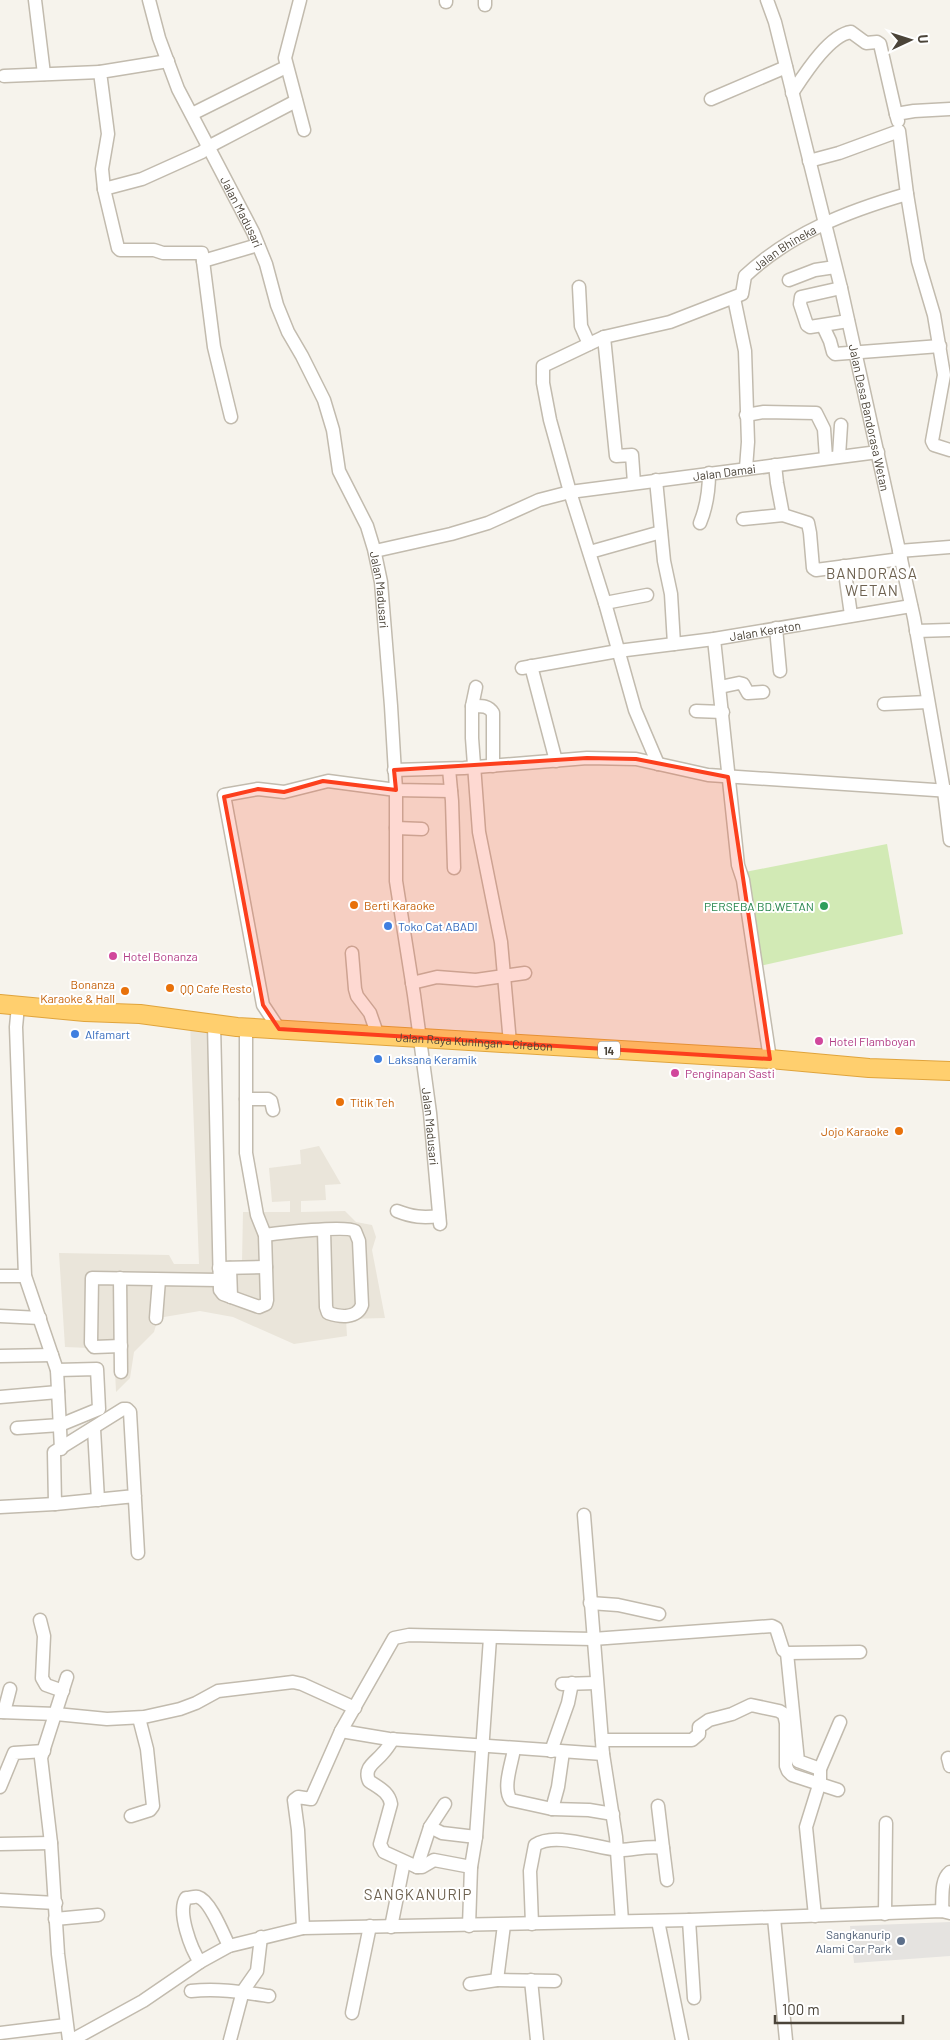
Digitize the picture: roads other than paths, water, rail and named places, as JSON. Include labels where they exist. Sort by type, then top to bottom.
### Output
[{"type":"highway","name":"Jalan Raya Kuningan - Cirebon","points":[[0,1004],[85,1012],[140,1014],[262,1028],[770,1059],[869,1068],[950,1071]]},
{"type":"street","points":[[35,0],[44,74]]},
{"type":"street","name":"Jalan Madusari","points":[[149,0],[178,89],[258,244],[266,264],[277,305],[288,332],[324,400],[333,430],[339,471],[366,526],[375,551],[381,582],[396,790],[396,881],[430,1113],[440,1220],[411,1216],[397,1211]]},
{"type":"street","points":[[300,0],[285,52],[286,67],[304,130]]},
{"type":"street","name":"Jalan Desa Bandorasa Wetan","points":[[767,0],[775,22],[841,288],[878,452],[911,606],[928,702],[947,791],[950,840]]},
{"type":"street","points":[[792,93],[823,52],[840,37],[851,32],[866,42],[877,42],[880,44],[899,131],[918,261],[934,315],[944,375],[932,440],[934,445],[950,450]]},
{"type":"street","points":[[4,76],[100,72],[168,61]]},
{"type":"street","points":[[192,114],[286,67]]},
{"type":"street","points":[[711,99],[786,67]]},
{"type":"street","points":[[100,72],[108,134],[102,169],[104,189],[118,248],[120,250],[154,250],[163,253],[202,253],[214,347],[231,416]]},
{"type":"street","points":[[104,189],[142,179],[202,152],[208,147],[296,102]]},
{"type":"street","points":[[896,114],[950,109]]},
{"type":"street","points":[[809,161],[839,154],[899,131]]},
{"type":"street","name":"Jalan Bhineka","points":[[734,298],[743,292],[744,280],[748,274],[790,242],[824,223],[866,206],[907,194]]},
{"type":"street","points":[[203,261],[258,244]]},
{"type":"street","points":[[789,280],[815,270],[835,267]]},
{"type":"street","points":[[579,288],[582,326],[589,344]]},
{"type":"street","points":[[841,288],[802,297],[800,300],[808,324],[814,327],[848,321]]},
{"type":"street","points":[[658,764],[636,710],[590,552],[570,492],[550,420],[543,366],[550,361],[604,337],[670,322],[734,298],[745,352],[748,442],[746,468]]},
{"type":"street","points":[[823,326],[830,340],[832,352],[835,354],[940,346]]},
{"type":"street","points":[[604,337],[616,456],[632,456],[634,483]]},
{"type":"street","points":[[746,415],[764,412],[816,413],[824,429],[832,457]]},
{"type":"street","points":[[832,457],[841,425]]},
{"type":"street","name":"Jalan Damai","points":[[375,551],[451,534],[488,523],[539,500],[570,492],[878,452]]},
{"type":"street","points":[[775,465],[776,483],[783,515]]},
{"type":"street","points":[[700,523],[710,490],[709,473]]},
{"type":"street","points":[[656,480],[664,567],[671,594],[674,644]]},
{"type":"street","points":[[744,519],[783,515],[808,523],[812,568],[816,570],[950,547]]},
{"type":"street","points":[[590,552],[660,532]]},
{"type":"street","points":[[844,566],[851,615]]},
{"type":"street","points":[[605,603],[647,595]]},
{"type":"street","name":"Jalan Keraton","points":[[556,761],[526,667],[618,651],[714,639],[911,606]]},
{"type":"street","points":[[776,628],[780,671]]},
{"type":"street","points":[[916,631],[950,630]]},
{"type":"street","points":[[714,639],[738,865],[743,880],[770,1059]]},
{"type":"street","points":[[720,687],[739,683],[748,692],[763,692]]},
{"type":"street","points":[[476,687],[472,706],[479,832],[501,942],[510,1044]]},
{"type":"street","points":[[884,704],[928,702]]},
{"type":"street","points":[[472,706],[482,706],[491,709],[494,713],[493,766]]},
{"type":"street","points":[[696,711],[723,712]]},
{"type":"street","points":[[394,770],[493,766],[597,758],[636,759],[708,775],[947,791]]},
{"type":"street","points":[[449,768],[454,868]]},
{"type":"street","points":[[214,1024],[223,1272],[220,1290],[223,1294],[258,1307],[266,1304],[268,1300],[265,1235],[257,1215],[246,1153],[246,1099],[262,1028],[263,1006],[224,795],[258,789],[284,792],[328,781],[396,790],[451,791]]},
{"type":"street","points":[[396,828],[422,830]]},
{"type":"street","points":[[352,953],[355,990],[357,996],[370,1013],[378,1036]]},
{"type":"street","points":[[412,983],[437,977],[476,980],[525,973]]},
{"type":"street","points":[[18,1006],[17,1037],[25,1276],[57,1370],[61,1449]]},
{"type":"street","points":[[246,1099],[268,1099],[272,1101],[273,1110]]},
{"type":"street","points":[[265,1235],[324,1230],[352,1229],[355,1231],[359,1242],[362,1305],[360,1312],[355,1315],[334,1315],[328,1313],[326,1307],[324,1230]]},
{"type":"street","points":[[121,1346],[92,1346],[90,1282],[94,1276],[159,1280],[266,1267]]},
{"type":"street","points":[[0,1276],[25,1276]]},
{"type":"street","points":[[120,1278],[121,1372]]},
{"type":"street","points":[[156,1318],[159,1280]]},
{"type":"street","points":[[0,1316],[40,1318]]},
{"type":"street","points":[[0,1356],[52,1355]]},
{"type":"street","points":[[17,1428],[60,1425],[99,1409],[97,1369],[57,1370]]},
{"type":"street","points":[[0,1396],[58,1392]]},
{"type":"street","points":[[55,1504],[54,1452],[94,1429],[123,1409],[127,1409],[130,1412],[138,1552]]},
{"type":"street","points":[[94,1429],[98,1500]]},
{"type":"street","points":[[0,1507],[135,1496]]},
{"type":"street","points":[[584,1515],[596,1683],[603,1754],[617,1850],[622,1921]]},
{"type":"street","points":[[590,1603],[659,1614]]},
{"type":"street","points":[[40,1620],[44,1651],[42,1678],[46,1685],[63,1691]]},
{"type":"street","points":[[302,1928],[294,1800],[298,1797],[311,1799],[341,1731],[394,1638],[409,1634],[490,1638],[593,1639],[772,1626],[776,1628],[783,1650],[787,1653],[798,1761],[820,1769]]},
{"type":"street","points":[[470,1926],[471,1867],[476,1836],[490,1638]]},
{"type":"street","points":[[787,1653],[860,1652]]},
{"type":"street","points":[[67,1677],[42,1758],[52,1843],[56,1903],[55,1918],[66,2025],[71,2040],[143,2001],[200,1962],[229,1946],[302,1928],[470,1926],[946,1912],[944,1883],[946,1875],[950,1872]]},
{"type":"street","points":[[10,1689],[2,1712],[56,1714],[97,1719],[140,1718],[180,1709],[218,1691],[293,1682],[302,1684],[354,1708]]},
{"type":"street","points":[[552,1809],[558,1787],[557,1751],[568,1703],[567,1683],[596,1683]]},
{"type":"street","points":[[602,1740],[692,1740],[699,1734],[699,1727],[709,1720],[732,1714],[751,1705],[780,1711],[784,1714],[786,1723],[786,1766],[788,1771],[792,1775],[820,1782],[838,1790]]},
{"type":"street","points":[[131,1816],[150,1810],[153,1806],[147,1749],[140,1718]]},
{"type":"street","points":[[815,1916],[806,1826],[820,1782],[820,1769],[840,1722]]},
{"type":"street","points":[[341,1731],[393,1739],[482,1747],[603,1754]]},
{"type":"street","points":[[393,1739],[382,1756],[371,1763],[367,1778],[389,1794],[391,1804],[380,1844],[384,1852],[416,1867],[422,1868],[434,1860],[471,1867]]},
{"type":"street","points":[[514,1749],[507,1787],[508,1796],[511,1800],[552,1809],[589,1810],[613,1814]]},
{"type":"street","points":[[0,1754],[44,1751]]},
{"type":"street","points":[[0,1787],[14,1753]]},
{"type":"street","points":[[416,1867],[430,1827],[445,1804]]},
{"type":"street","points":[[658,1806],[668,1880]]},
{"type":"street","points":[[886,1823],[886,1914]]},
{"type":"street","points":[[430,1827],[442,1833],[476,1836]]},
{"type":"street","points":[[532,1924],[530,1870],[535,1845],[541,1841],[586,1842],[617,1850],[663,1848]]},
{"type":"street","points":[[0,1844],[52,1843]]},
{"type":"street","points":[[391,1927],[404,1862]]},
{"type":"street","points":[[200,1962],[189,1938],[183,1914],[183,1903],[186,1898],[198,1897],[204,1900],[209,1906],[229,1946]]},
{"type":"street","points":[[0,1900],[56,1903]]},
{"type":"street","points":[[55,1918],[98,1915]]},
{"type":"street","points":[[774,1918],[786,2040]]},
{"type":"street","points":[[690,1920],[694,1998]]},
{"type":"street","points":[[658,1921],[682,2040]]},
{"type":"street","points":[[497,1980],[504,1925]]},
{"type":"street","points":[[352,2013],[370,1926]]},
{"type":"street","points":[[230,2040],[244,1991],[257,1971],[261,1937]]},
{"type":"street","points":[[470,1984],[497,1980],[555,1981]]},
{"type":"street","points":[[531,1980],[537,2040]]},
{"type":"street","points":[[191,1991],[210,1989],[244,1991],[269,1996]]},
{"type":"street","points":[[0,2035],[66,2025]]},
{"type":"street","points":[[0,2035],[5,2040]]},
{"type":"place","name":"Berti Karaoke","points":[[354,905]]},
{"type":"place","name":"PERSEBA BD.WETAN","points":[[824,906]]},
{"type":"place","name":"Toko Cat ABADI","points":[[388,926]]},
{"type":"place","name":"Hotel Bonanza","points":[[113,956]]},
{"type":"place","name":"QQ Cafe Resto","points":[[170,988]]},
{"type":"place","name":"Bonanza Karaoke & Hall","points":[[125,991]]},
{"type":"place","name":"Alfamart","points":[[75,1034]]},
{"type":"place","name":"Hotel Flamboyan","points":[[819,1041]]},
{"type":"place","name":"Laksana Keramik","points":[[378,1059]]},
{"type":"place","name":"Penginapan Sasti","points":[[675,1073]]},
{"type":"place","name":"Titik Teh","points":[[340,1102]]},
{"type":"place","name":"Jojo Karaoke","points":[[899,1131]]},
{"type":"place","name":"Sangkanurip Alami Car Park","points":[[901,1941]]},
{"type":"district","name":"BANDORASA WETAN","points":[[872,582]]},
{"type":"district","name":"SANGKANURIP","points":[[418,1894]]}]
